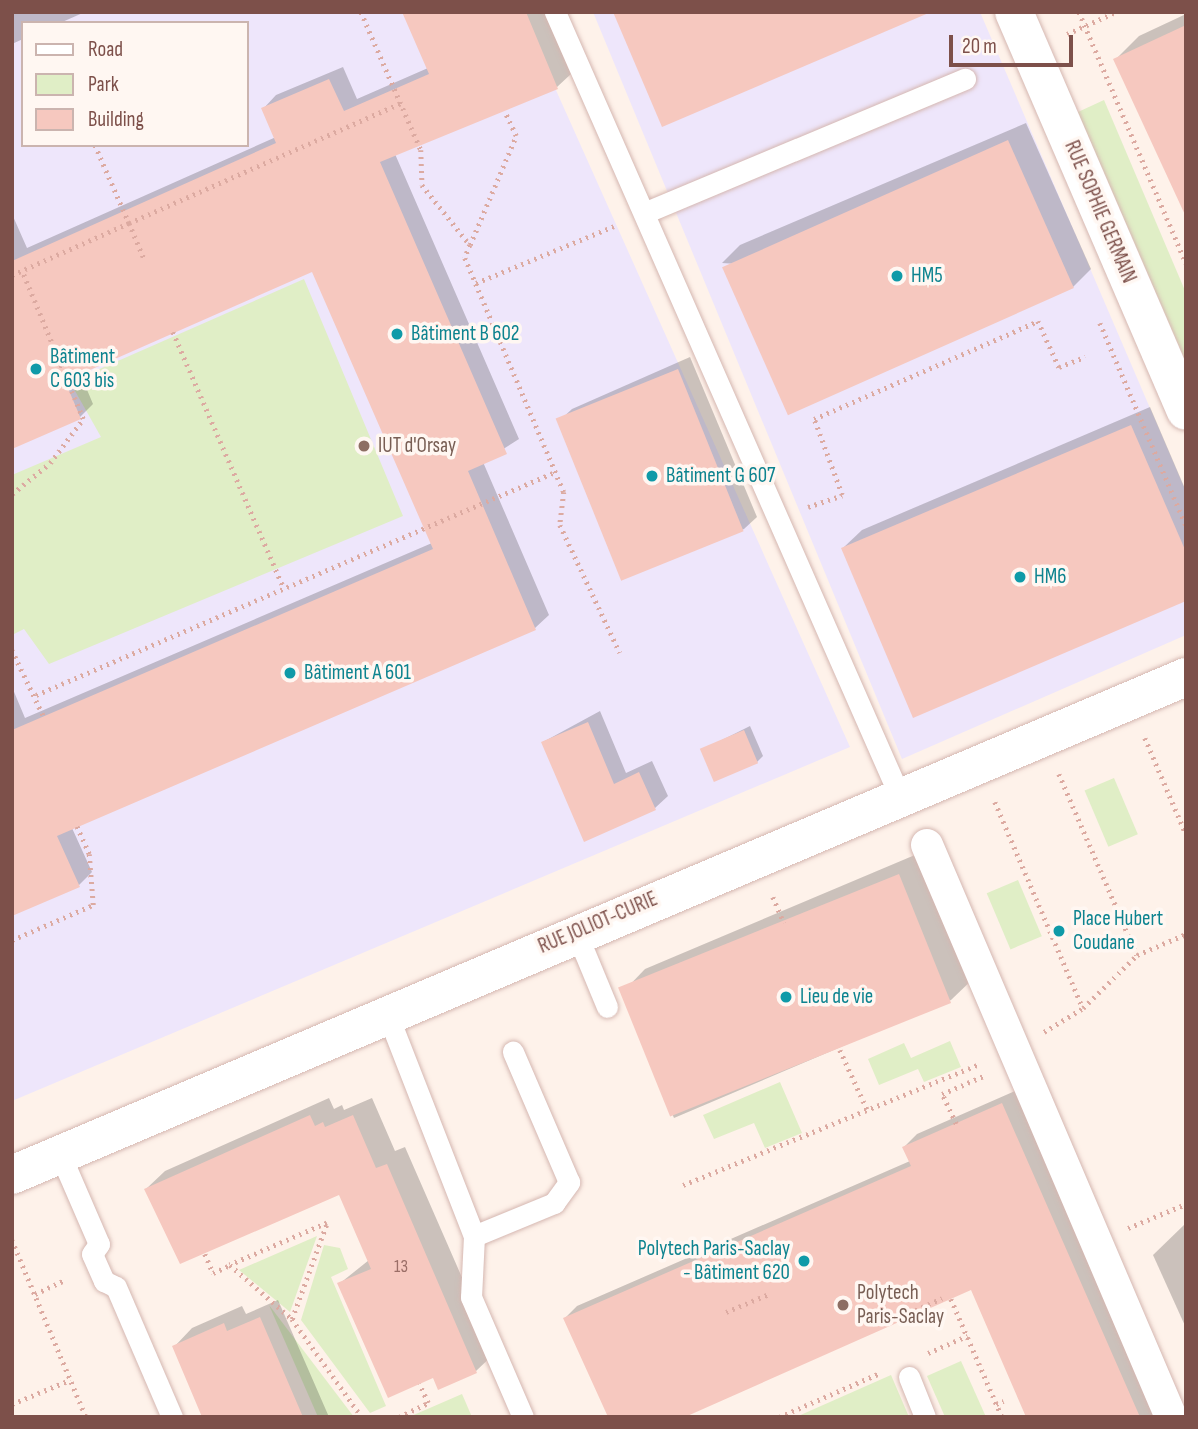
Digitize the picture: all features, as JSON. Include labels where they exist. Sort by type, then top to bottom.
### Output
[{"type":"street","name":"RUE SOPHIE GERMAIN","points":[[1014,12],[1186,411]]},
{"type":"street","name":"RUE JOLIOT-CURIE","points":[[12,1175],[576,932],[1186,677]]},
{"type":"street","points":[[927,845],[1171,1417]]},
{"type":"lane","points":[[555,12],[900,797]]},
{"type":"lane","points":[[644,214],[965,79]]},
{"type":"lane","points":[[576,932],[607,1007]]},
{"type":"lane","points":[[387,1013],[474,1236],[471,1297],[523,1417]]},
{"type":"lane","points":[[474,1236],[554,1203],[569,1182],[513,1052]]},
{"type":"lane","points":[[60,1154],[99,1244],[92,1254],[104,1281],[116,1287],[172,1417]]},
{"type":"lane","points":[[906,1367],[926,1417]]},
{"type":"path","points":[[361,12],[421,150],[422,185],[470,245]]},
{"type":"path","points":[[1079,12],[1186,263]]},
{"type":"path","points":[[1057,39],[1116,12]]},
{"type":"path","points":[[12,275],[401,103]]},
{"type":"path","points":[[505,112],[516,136],[465,257],[564,492],[560,525],[620,653]]},
{"type":"path","points":[[96,147],[144,258]]},
{"type":"path","points":[[476,283],[644,214]]},
{"type":"path","points":[[12,494],[50,463],[83,419],[22,271]]},
{"type":"path","points":[[804,509],[842,495],[814,419],[1038,321],[1059,367],[1085,357]]},
{"type":"path","points":[[173,332],[284,589]]},
{"type":"path","points":[[36,695],[555,472]]},
{"type":"path","points":[[13,648],[44,717]]},
{"type":"path","points":[[1140,727],[1186,834]]},
{"type":"path","points":[[1055,764],[1137,955]]},
{"type":"path","points":[[990,792],[1083,1008]]},
{"type":"path","points":[[12,940],[93,905],[89,854],[77,827]]},
{"type":"path","points":[[772,896],[784,923]]},
{"type":"path","points":[[956,1124],[942,1094],[1017,1056],[1083,1008],[1137,955],[1186,934]]},
{"type":"path","points":[[839,1050],[867,1110]]},
{"type":"path","points":[[683,1185],[867,1110],[1017,1056]]},
{"type":"path","points":[[1096,1242],[1186,1204]]},
{"type":"path","points":[[205,1254],[213,1273],[327,1223],[292,1319]]},
{"type":"path","points":[[12,1240],[86,1417]]},
{"type":"path","points":[[230,1265],[292,1319],[362,1417]]},
{"type":"path","points":[[35,1294],[65,1280]]},
{"type":"path","points":[[726,1312],[769,1294]]},
{"type":"path","points":[[909,1313],[942,1298]]},
{"type":"path","points":[[951,1299],[1002,1417]]},
{"type":"path","points":[[779,1417],[906,1367],[967,1336]]},
{"type":"path","points":[[12,1404],[71,1380]]},
{"type":"path","points":[[399,1417],[428,1403],[419,1384]]},
{"type":"path","points":[[996,1404],[1003,1401]]},
{"type":"shaded area","name":"IUT d'Orsay","points":[[12,12],[521,12],[850,747],[12,1101]]},
{"type":"shaded area","points":[[593,12],[980,12],[1186,492],[1186,635],[902,759]]},
{"type":"green space","points":[[1104,100],[1186,293],[1186,362],[1078,112]]},
{"type":"green space","points":[[304,279],[403,516],[49,664],[24,629],[12,635],[12,475],[101,437],[70,382]]},
{"type":"green space","points":[[1114,778],[1138,834],[1108,847],[1085,791]]},
{"type":"green space","points":[[1018,880],[1042,936],[1011,949],[987,893]]},
{"type":"green space","points":[[950,1041],[961,1067],[924,1082],[918,1069],[879,1085],[868,1059],[904,1043],[911,1058]]},
{"type":"green space","points":[[780,1082],[802,1133],[765,1148],[754,1123],[714,1139],[703,1115]]},
{"type":"green space","points":[[317,1236],[290,1312],[239,1270]]},
{"type":"green space","points":[[324,1245],[340,1248],[348,1269],[331,1277],[386,1406],[370,1413],[301,1320]]},
{"type":"green space","points":[[269,1305],[354,1417],[318,1417]]},
{"type":"green space","points":[[961,1361],[986,1417],[945,1417],[927,1376]]},
{"type":"green space","points":[[891,1375],[909,1417],[796,1417]]},
{"type":"green space","points":[[462,1394],[472,1417],[409,1417]]},
{"type":"building","points":[[402,12],[526,12],[558,89],[380,162],[507,454],[468,471],[536,630],[57,836],[80,887],[12,916],[12,730],[433,549],[312,272],[65,381],[81,419],[12,449],[12,261],[276,143],[261,108],[329,79],[344,111],[429,74]]},
{"type":"building","points":[[613,12],[931,12],[662,127]]},
{"type":"building","points":[[1186,25],[1186,217],[1113,59]]},
{"type":"building","name":"HM5","points":[[1008,140],[1074,288],[788,415],[722,267]]},
{"type":"building","name":"Bâtiment G 607","points":[[678,369],[744,531],[621,581],[556,418]]},
{"type":"building","name":"HM6","points":[[1131,425],[1186,552],[1186,601],[913,718],[841,548]]},
{"type":"building","points":[[588,722],[614,784],[639,772],[656,810],[584,842],[541,742]]},
{"type":"building","points":[[744,730],[758,763],[714,782],[700,749]]},
{"type":"building","name":"Lieu de vie","points":[[899,874],[951,1003],[670,1116],[618,988]]},
{"type":"building","name":"Polytech Paris-Saclay - Bâtiment 620","points":[[1002,1103],[1140,1417],[1026,1417],[971,1290],[685,1417],[608,1417],[563,1318],[911,1166],[902,1147]]},
{"type":"building","points":[[310,1115],[315,1126],[323,1122],[325,1127],[353,1115],[376,1168],[387,1164],[477,1373],[438,1390],[433,1378],[388,1398],[337,1283],[371,1269],[339,1195],[180,1264],[144,1189]]},
{"type":"building","points":[[260,1317],[303,1417],[202,1417],[172,1346],[224,1323],[227,1331]]},
{"type":"place","name":"HM5","points":[[897,276]]},
{"type":"place","name":"Bâtiment B 602","points":[[397,334]]},
{"type":"place","name":"Bâtiment C 603 bis","points":[[36,369]]},
{"type":"place","name":"IUT d'Orsay","points":[[364,446]]},
{"type":"place","name":"Bâtiment G 607","points":[[652,476]]},
{"type":"place","name":"HM6","points":[[1020,577]]},
{"type":"place","name":"Bâtiment A 601","points":[[290,673]]},
{"type":"place","name":"Place Hubert Coudane","points":[[1059,931]]},
{"type":"place","name":"Lieu de vie","points":[[786,997]]},
{"type":"place","name":"Polytech Paris-Saclay - Bâtiment 620","points":[[804,1261]]},
{"type":"place","name":"Polytech Paris-Saclay","points":[[843,1305]]}]
